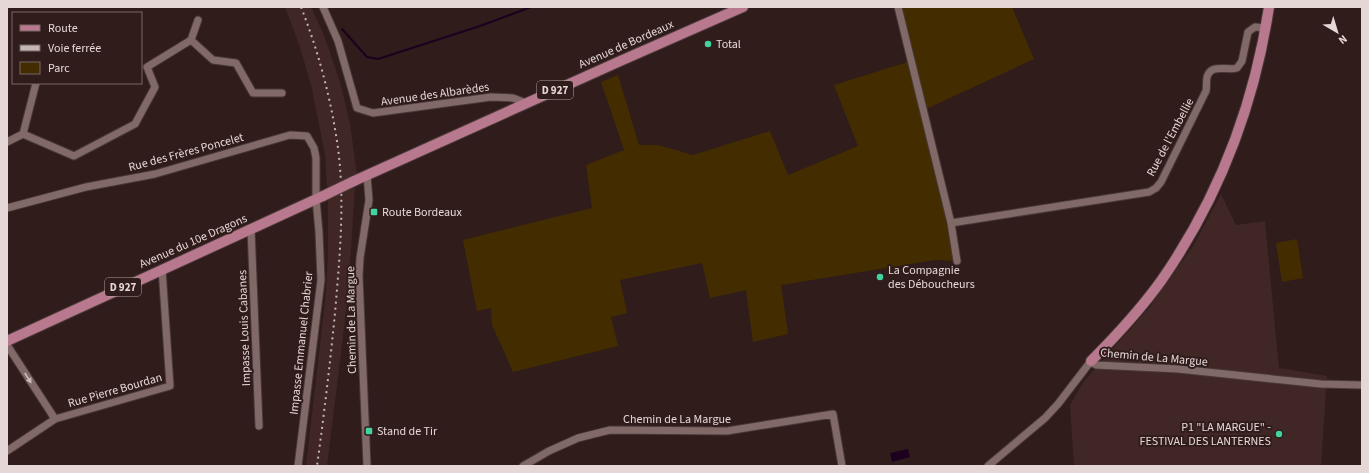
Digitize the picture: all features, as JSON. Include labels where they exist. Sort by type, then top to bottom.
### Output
[{"type":"main road","name":"Avenue de Bordeaux","points":[[367,175],[743,7]]},
{"type":"main road","points":[[1091,361],[1133,316],[1160,282],[1183,247],[1207,205],[1226,165],[1242,123],[1258,65],[1269,7]]},
{"type":"main road","name":"Avenue du 10e Dragons","points":[[7,341],[367,175]]},
{"type":"street","name":"Avenue des Albarèdes","points":[[323,7],[338,41],[357,108],[373,113],[492,97],[513,98],[526,103]]},
{"type":"street","points":[[898,7],[951,223],[957,261]]},
{"type":"street","points":[[23,134],[74,156],[135,124],[155,87],[144,66],[191,40],[198,20]]},
{"type":"street","name":"Rue de l'Embellie","points":[[951,223],[1148,192],[1156,188],[1161,182],[1206,91],[1207,77],[1211,71],[1216,68],[1236,68],[1242,61],[1248,32],[1255,27],[1266,28]]},
{"type":"street","points":[[191,40],[213,60],[236,63],[253,93],[282,93]]},
{"type":"street","points":[[7,142],[23,134],[36,84]]},
{"type":"street","name":"Rue des Frères Poncelet","points":[[7,208],[86,187],[156,174],[290,135],[307,136],[314,148],[320,197]]},
{"type":"street","name":"Chemin de La Margue","points":[[367,175],[369,200],[360,258],[359,276],[367,466]]},
{"type":"street","name":"Impasse Emmanuel Chabrier","points":[[298,466],[321,280],[319,232],[320,197]]},
{"type":"street","name":"Impasse Louis Cabanes","points":[[251,229],[259,426]]},
{"type":"street","name":"Rue Pierre Bourdan","points":[[7,451],[55,419],[170,386],[162,269]]},
{"type":"street","points":[[7,345],[55,419]]},
{"type":"street","name":"Chemin de La Margue","points":[[988,466],[1045,418],[1058,404],[1091,361],[1096,365],[1178,369],[1321,384],[1362,385]]},
{"type":"street","name":"Chemin de La Margue","points":[[523,466],[549,451],[578,438],[610,430],[727,431],[833,414],[842,466]]},
{"type":"shaded area","points":[[285,7],[311,7],[324,35],[341,85],[350,124],[357,174],[327,188],[325,155],[312,89],[300,47]]},
{"type":"shaded area","points":[[355,187],[348,296],[327,466],[306,466],[326,293],[328,199]]},
{"type":"shaded area","points":[[1221,194],[1236,225],[1265,221],[1279,368],[1327,376],[1321,466],[1074,466],[1070,405],[1084,381],[1149,308],[1193,246]]},
{"type":"shaded area","points":[[908,449],[910,457],[892,462],[890,453]]},
{"type":"green space","points":[[898,7],[1012,7],[1034,59],[924,110],[957,261],[935,260],[781,285],[788,334],[753,342],[746,290],[710,298],[702,263],[620,280],[627,313],[611,317],[618,346],[513,372],[492,325],[491,308],[477,311],[463,240],[592,208],[586,165],[624,150],[601,82],[618,75],[639,145],[658,145],[693,155],[770,131],[788,175],[858,146],[834,85],[911,61]]},
{"type":"green space","points":[[1297,239],[1303,278],[1282,282],[1276,243]]},
{"type":"waterway","points":[[342,29],[367,57],[378,59],[480,26],[531,7]]},
{"type":"railway","points":[[301,7],[317,54],[330,102],[336,135],[341,179],[341,224],[337,291],[317,466]]},
{"type":"place","name":"Total","points":[[708,44]]},
{"type":"place","name":"Route Bordeaux","points":[[374,212]]},
{"type":"place","name":"La Compagnie des Déboucheurs","points":[[880,277]]},
{"type":"place","name":"Stand de Tir","points":[[369,431]]},
{"type":"place","name":"P1 \"LA MARGUE\" - FESTIVAL DES LANTERNES","points":[[1279,434]]}]
